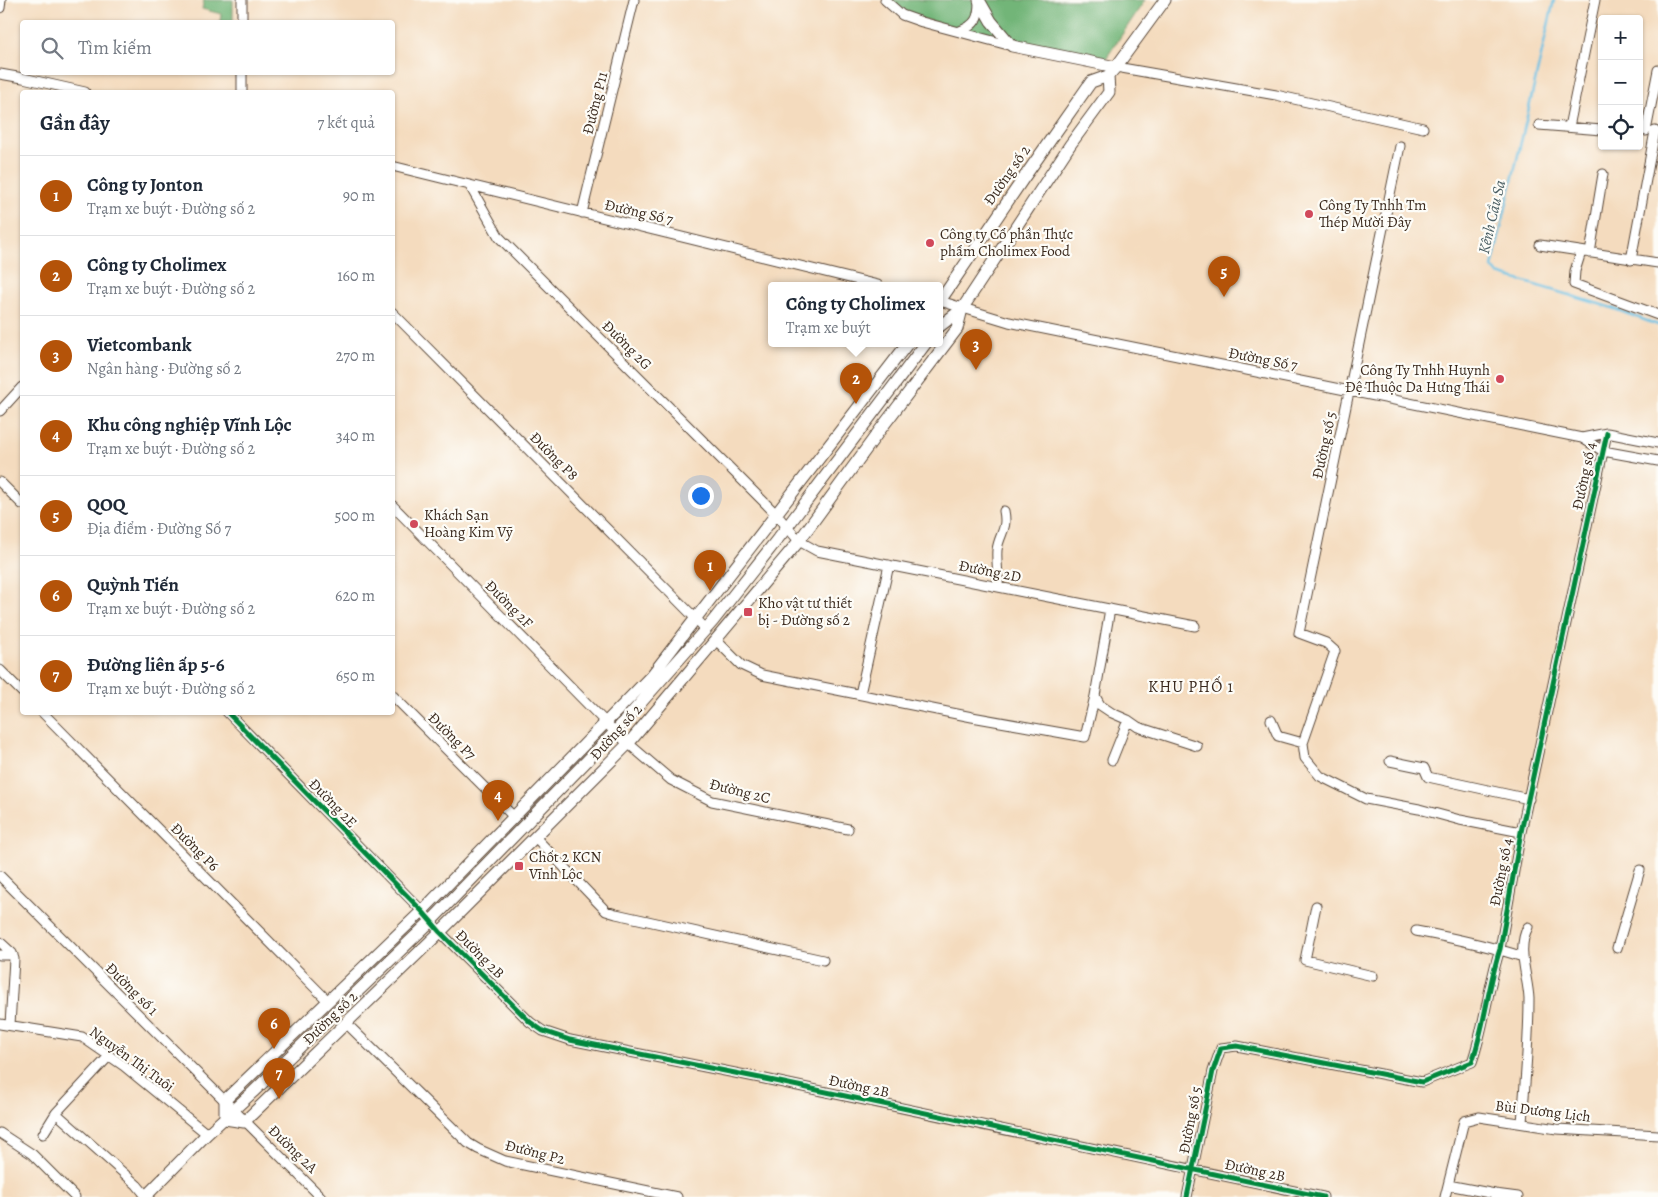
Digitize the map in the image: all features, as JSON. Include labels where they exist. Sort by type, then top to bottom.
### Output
[{"type":"main road","points":[[979,0],[991,21],[1012,46],[1116,67]]},
{"type":"main road","name":"Đường số 2","points":[[943,297],[1091,82],[1108,76],[1165,0]]},
{"type":"main road","name":"Đường số 2","points":[[943,346],[956,329],[962,309],[1065,153],[1109,92],[1108,76]]},
{"type":"main road","name":"Đường số 2","points":[[943,324],[962,309]]},
{"type":"main road","name":"Đường số 2","points":[[225,1100],[422,911],[652,675],[905,347]]},
{"type":"main road","name":"Đường số 2","points":[[146,1197],[207,1134],[431,921],[615,732],[706,629],[787,527],[923,347]]},
{"type":"main road","name":"Đường số 2","points":[[244,1122],[440,932],[628,744],[799,541],[942,347]]},
{"type":"main road","points":[[225,1100],[224,1119],[244,1122]]},
{"type":"street","points":[[0,8],[1,0]]},
{"type":"street","points":[[242,0],[242,20]]},
{"type":"street","name":"Đường P11","points":[[582,213],[634,0]]},
{"type":"street","points":[[885,0],[902,15],[1012,46]]},
{"type":"street","points":[[960,32],[977,21],[980,12],[979,0]]},
{"type":"street","points":[[1569,127],[1595,0]]},
{"type":"street","points":[[980,37],[988,30],[991,21]]},
{"type":"street","points":[[1116,67],[1276,95],[1423,128]]},
{"type":"street","points":[[1631,260],[1658,70]]},
{"type":"street","points":[[0,74],[76,90]]},
{"type":"street","points":[[242,75],[242,90]]},
{"type":"street","points":[[1539,125],[1598,130]]},
{"type":"street","name":"Đường số 5","points":[[1303,743],[1335,651],[1326,643],[1299,633],[1400,146]]},
{"type":"street","name":"Đường Số 7","points":[[395,167],[866,282]]},
{"type":"street","points":[[1603,174],[1586,252],[1575,271],[1574,284],[1658,315]]},
{"type":"street","name":"Đường 2G","points":[[470,186],[499,237],[777,514],[787,527]]},
{"type":"street","points":[[1540,245],[1658,263]]},
{"type":"street","name":"Đường Số 7","points":[[943,302],[1009,322],[1582,438],[1603,451],[1658,462]]},
{"type":"street","name":"Đường P8","points":[[395,315],[706,629]]},
{"type":"street","points":[[0,411],[20,389]]},
{"type":"street","name":"Đường Số 7","points":[[1582,438],[1607,433],[1658,443]]},
{"type":"street","name":"Đường số 4","points":[[1220,1048],[1237,1046],[1422,1082],[1472,1062],[1479,1044],[1500,948],[1521,832],[1607,433]]},
{"type":"street","points":[[0,482],[20,502]]},
{"type":"street","name":"Đường 2F","points":[[395,508],[615,732]]},
{"type":"street","points":[[998,587],[997,552],[999,540],[1006,524],[1004,511]]},
{"type":"street","name":"Đường 2D","points":[[787,527],[799,541],[818,551],[1195,626]]},
{"type":"street","points":[[860,694],[889,565]]},
{"type":"street","points":[[716,640],[741,665],[762,675],[1085,737],[1095,696],[1110,610]]},
{"type":"street","points":[[0,670],[20,690]]},
{"type":"street","points":[[1095,696],[1100,705],[1138,727],[1197,746]]},
{"type":"street","name":"Đường P7","points":[[395,699],[513,816]]},
{"type":"street","name":"Đường P6","points":[[45,715],[328,1001]]},
{"type":"street","name":"Đường 2E","points":[[230,715],[431,921]]},
{"type":"street","points":[[1112,760],[1128,720]]},
{"type":"street","points":[[1271,720],[1278,736],[1303,743],[1306,758],[1320,776],[1366,799],[1521,832]]},
{"type":"street","name":"Đường 2C","points":[[615,732],[671,780],[712,801],[848,829]]},
{"type":"street","points":[[1390,761],[1424,768],[1428,777],[1528,799]]},
{"type":"street","points":[[535,837],[606,910],[616,914],[823,960]]},
{"type":"street","points":[[1617,948],[1640,870]]},
{"type":"street","name":"Đường số 1","points":[[0,876],[225,1100],[244,1122]]},
{"type":"street","points":[[1316,906],[1305,960],[1373,976]]},
{"type":"street","name":"Đường 2B","points":[[431,921],[530,1022],[543,1031],[556,1036],[1323,1197]]},
{"type":"street","points":[[1522,1123],[1528,1054],[1529,997],[1523,957],[1524,934],[1528,927]]},
{"type":"street","points":[[1416,931],[1500,948],[1523,957]]},
{"type":"street","points":[[0,942],[13,955],[10,1024]]},
{"type":"street","points":[[0,955],[13,955]]},
{"type":"street","name":"Đường P2","points":[[346,1023],[468,1143],[478,1150],[505,1161],[677,1197]]},
{"type":"street","name":"Nguyễn Thị Tuôi","points":[[0,1024],[10,1024],[82,1037],[124,1066],[207,1134]]},
{"type":"street","name":"Đường số 5","points":[[1187,1197],[1213,1071],[1220,1048]]},
{"type":"street","points":[[42,1134],[56,1113],[109,1056]]},
{"type":"street","points":[[56,1113],[138,1185],[146,1197]]},
{"type":"street","name":"Bùi Dương Lịch","points":[[1448,1185],[1464,1121],[1479,1117],[1557,1129],[1658,1135]]},
{"type":"street","name":"Đường 2A","points":[[244,1122],[322,1197]]},
{"type":"street","points":[[0,1133],[32,1154],[75,1197]]},
{"type":"street","points":[[1445,1197],[1448,1185],[1518,1197]]},
{"type":"green space","points":[[204,0],[233,0],[233,20],[220,20],[221,14],[202,9]]},
{"type":"green space","points":[[890,0],[1145,0],[1103,63],[910,16]]},
{"type":"waterway","name":"Kênh Cầu Sa","points":[[1554,0],[1492,267],[1498,274],[1609,307],[1658,325]]},
{"type":"cycle path","points":[[1187,1197],[1213,1071],[1221,1048],[1237,1046],[1422,1082],[1472,1062],[1500,949],[1521,832],[1607,433]]},
{"type":"cycle path","points":[[230,715],[422,911],[440,932],[530,1022],[543,1031],[570,1040],[765,1079],[1323,1197]]},
{"type":"place","name":"Công Ty Tnhh Tm Thép Mười Đây","points":[[1309,214]]},
{"type":"place","name":"Công ty Cổ phần Thực phẩm Cholimex Food","points":[[930,243]]},
{"type":"place","name":"QOQ","points":[[1224,297]]},
{"type":"place","name":"Vietcombank","points":[[976,370]]},
{"type":"place","name":"Công Ty Tnhh Huynh Đệ Thuộc Da Hưng Thái","points":[[1500,379]]},
{"type":"place","name":"Công ty Cholimex","points":[[856,404]]},
{"type":"place","name":"Khách Sạn Hoàng Kim Vỹ","points":[[414,524]]},
{"type":"place","name":"Công ty Jonton","points":[[710,591]]},
{"type":"place","name":"Kho vật tư thiết bị - Đường số 2","points":[[748,612]]},
{"type":"place","name":"Khu công nghiệp Vĩnh Lộc","points":[[498,821]]},
{"type":"place","name":"Chốt 2 KCN Vĩnh Lộc","points":[[519,866]]},
{"type":"place","name":"Quỳnh Tiến","points":[[274,1049]]},
{"type":"place","name":"Đường liên ấp 5-6","points":[[279,1099]]},
{"type":"district","name":"KHU PHỐ 1","points":[[1191,687]]}]
